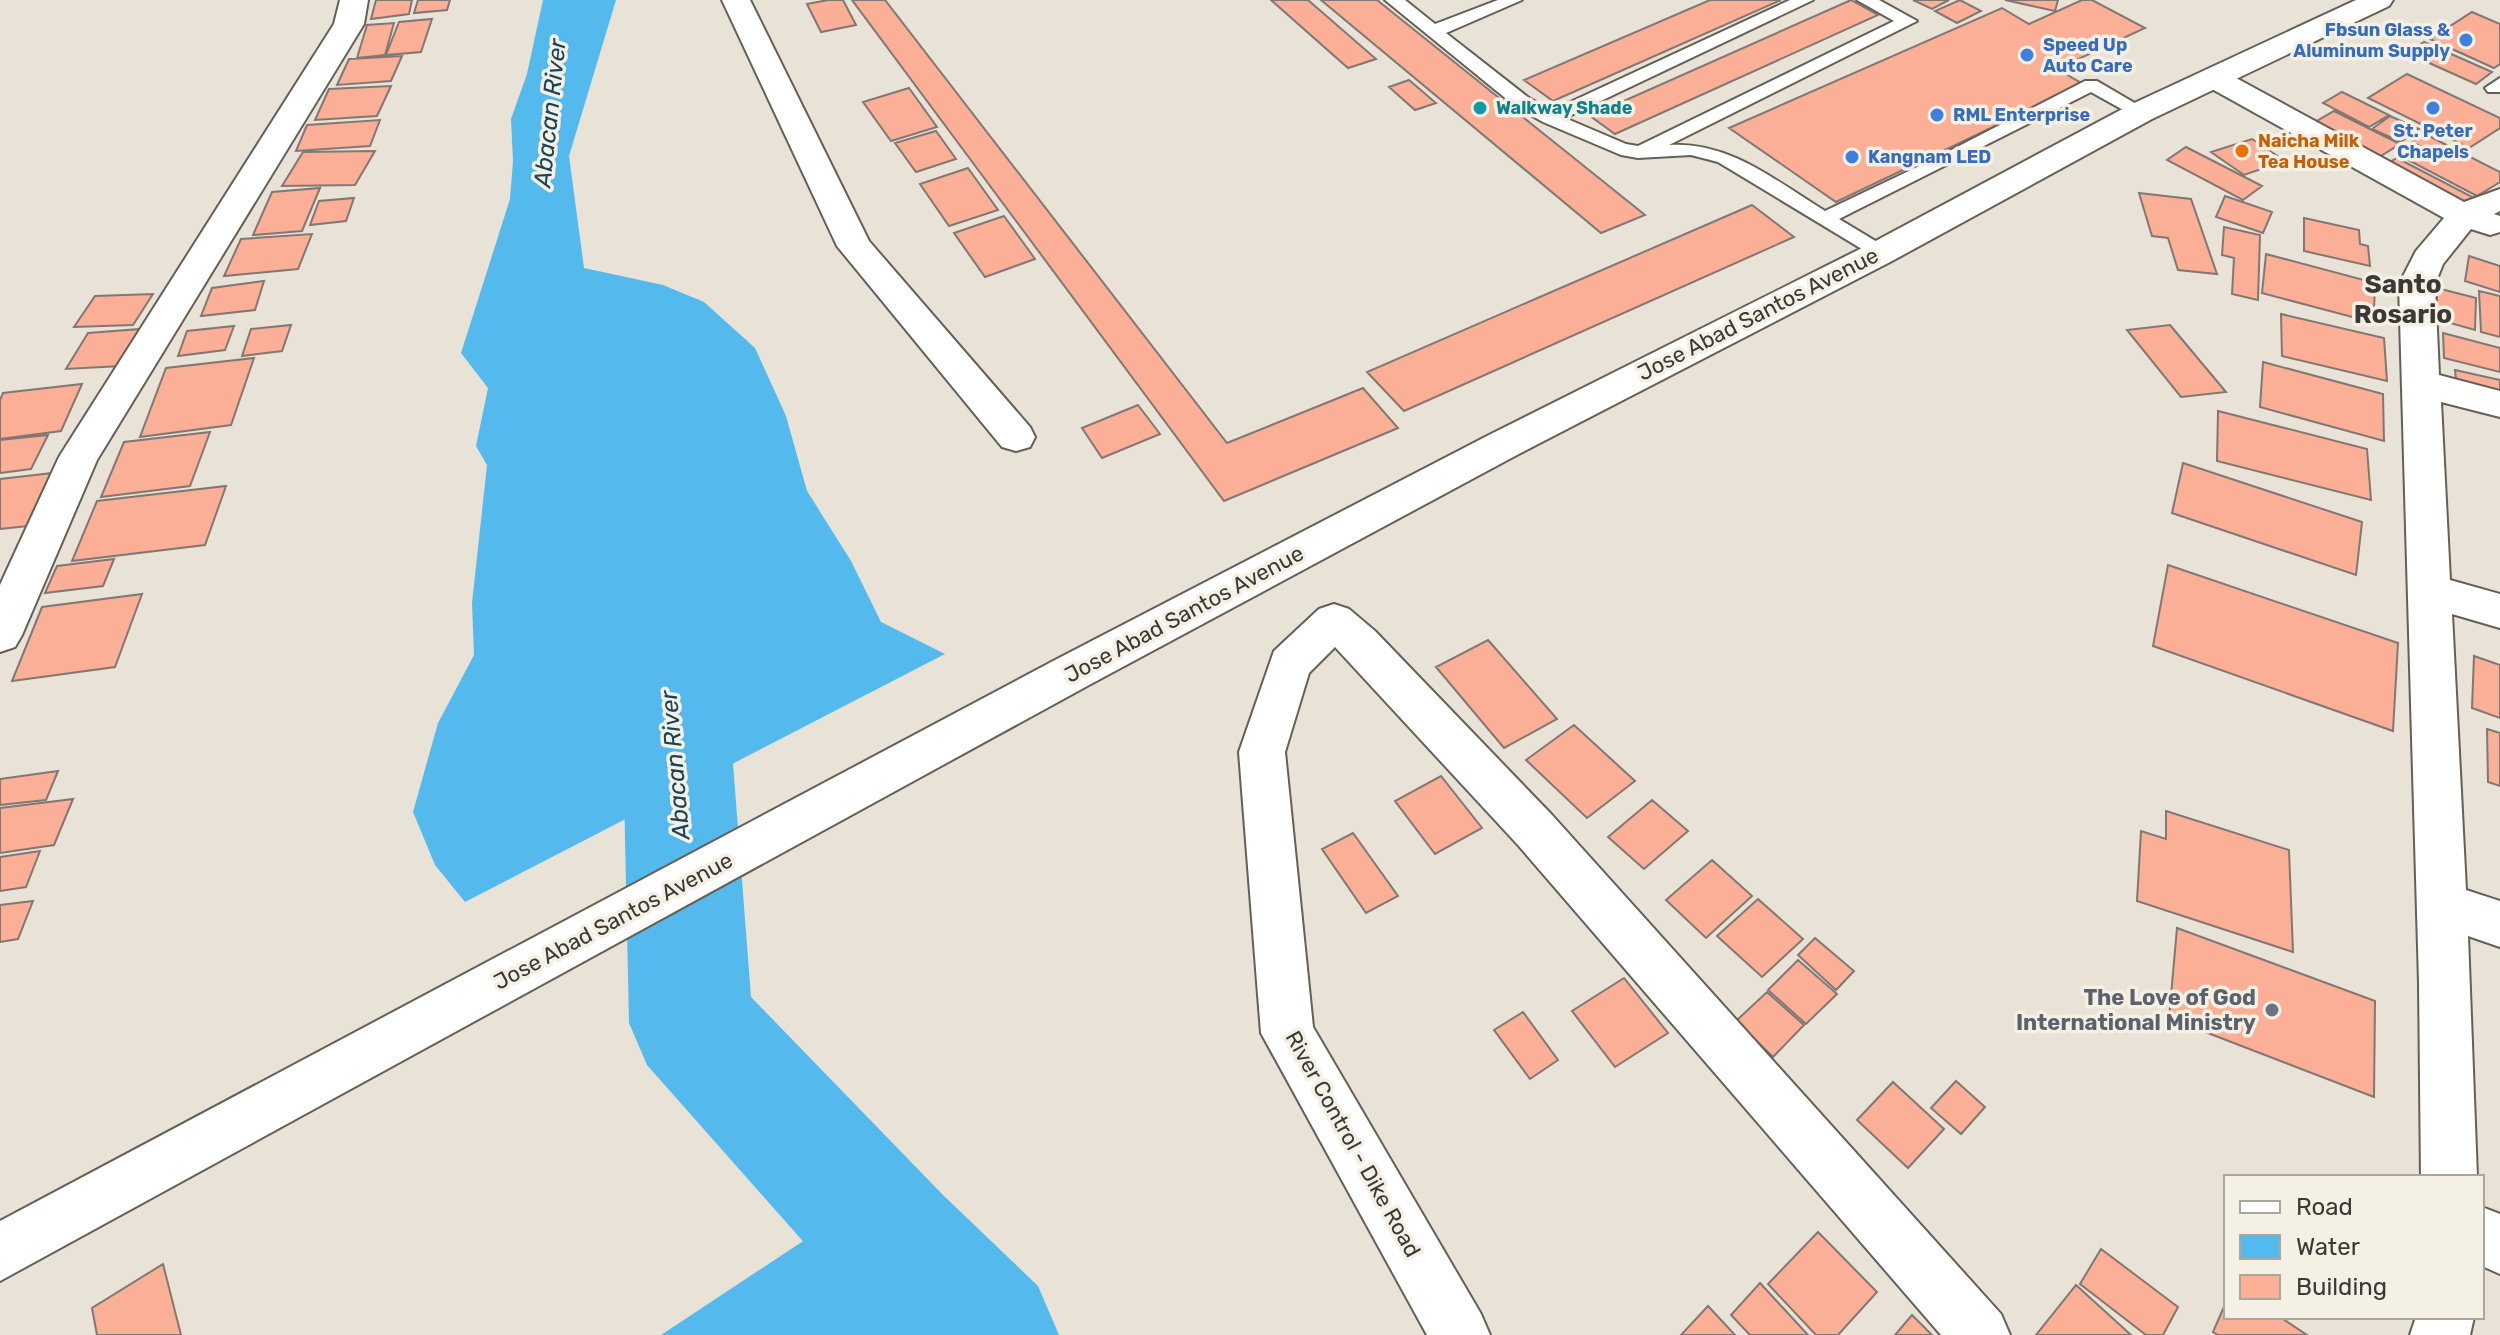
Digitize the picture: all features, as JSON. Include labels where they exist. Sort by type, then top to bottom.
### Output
[{"type":"main road","points":[[0,635],[79,457],[349,24],[354,0]]},
{"type":"main road","points":[[736,0],[854,246],[1016,437]]},
{"type":"main road","name":"Jose Abad Santos Avenue","points":[[0,1252],[1045,687],[1501,446],[1880,253],[2141,112],[2379,0]]},
{"type":"main road","points":[[2214,78],[2488,214]]},
{"type":"main road","points":[[2449,1175],[2417,284],[2428,259],[2446,241],[2488,214]]},
{"type":"main road","points":[[2421,384],[2500,404]]},
{"type":"main road","points":[[2428,591],[2500,611]]},
{"type":"main road","name":"River Control - Dike Road","points":[[1460,1335],[1287,1033],[1262,752],[1290,664],[1334,621],[1360,643],[1535,830],[1980,1335]]},
{"type":"main road","points":[[2441,904],[2500,924]]},
{"type":"lane","points":[[1394,0],[1522,102],[1550,118],[1621,149],[1638,152],[1691,149],[1725,158],[1880,253]]},
{"type":"lane","points":[[1434,31],[1513,0]]},
{"type":"lane","points":[[1550,118],[1804,0]]},
{"type":"lane","points":[[1638,152],[1908,21],[1866,0]]},
{"type":"lane","points":[[1826,218],[1939,164],[2091,85],[2141,112]]},
{"type":"water","points":[[543,0],[616,0],[569,156],[584,268],[663,285],[704,302],[755,348],[786,416],[807,491],[851,561],[881,622],[945,654],[465,902],[435,865],[413,812],[438,723],[474,655],[472,603],[487,465],[476,446],[488,388],[461,353],[510,199],[513,161],[511,119],[527,74]]},
{"type":"water","points":[[900,1177],[928,1242],[910,1321],[911,1335],[661,1335]]},
{"type":"building","points":[[376,0],[412,0],[409,14],[371,19]]},
{"type":"building","points":[[418,0],[450,0],[447,10],[414,13]]},
{"type":"building","points":[[843,0],[856,25],[821,32],[807,4]]},
{"type":"building","points":[[852,0],[885,0],[1227,443],[1363,388],[1398,428],[1224,501]]},
{"type":"building","points":[[1271,0],[1308,0],[1376,59],[1348,68]]},
{"type":"building","name":"Walkway Shade","points":[[1321,0],[1377,0],[1645,215],[1601,233]]},
{"type":"building","points":[[1710,0],[1781,0],[1553,101],[1524,80]]},
{"type":"building","points":[[1851,0],[1878,15],[1615,134],[1590,116]]},
{"type":"building","points":[[1913,0],[1949,0],[1932,9]]},
{"type":"building","points":[[1960,0],[1981,11],[1957,23],[1935,11]]},
{"type":"building","points":[[2005,0],[2058,0],[2055,11]]},
{"type":"building","points":[[2082,0],[2092,0],[2145,28],[2057,69],[2083,84],[1836,202],[1729,128],[2002,8],[2029,24]]},
{"type":"building","points":[[2472,12],[2500,24],[2500,64],[2494,68],[2430,39]]},
{"type":"building","points":[[432,19],[421,52],[386,55],[399,22]]},
{"type":"building","points":[[394,23],[385,55],[357,58],[367,25]]},
{"type":"building","points":[[2424,42],[2492,72],[2476,84],[2407,53]]},
{"type":"building","points":[[402,56],[391,81],[337,85],[349,59]]},
{"type":"building","name":"St. Peter Chapels","points":[[2407,74],[2500,118],[2500,128],[2469,148],[2368,98]]},
{"type":"building","points":[[1409,80],[1436,103],[1415,110],[1389,87]]},
{"type":"building","points":[[391,86],[377,116],[315,120],[329,89]]},
{"type":"building","points":[[909,88],[937,127],[891,141],[863,102]]},
{"type":"building","points":[[2342,92],[2389,115],[2369,127],[2323,103]]},
{"type":"building","points":[[2334,111],[2400,144],[2376,159],[2310,125]]},
{"type":"building","points":[[2390,116],[2419,129],[2401,142],[2372,129]]},
{"type":"building","points":[[380,120],[370,146],[296,151],[307,125]]},
{"type":"building","points":[[936,131],[956,159],[916,172],[895,143]]},
{"type":"building","points":[[2425,134],[2500,172],[2500,182],[2477,196],[2408,160],[2426,149],[2412,142]]},
{"type":"building","points":[[2252,139],[2285,161],[2244,175],[2211,152]]},
{"type":"building","points":[[2186,147],[2262,186],[2243,200],[2167,160]]},
{"type":"building","points":[[375,151],[355,185],[282,186],[303,152]]},
{"type":"building","points":[[2397,158],[2480,201],[2464,211],[2381,167]]},
{"type":"building","points":[[968,168],[998,210],[949,226],[920,184]]},
{"type":"building","points":[[320,188],[302,231],[253,235],[272,192]]},
{"type":"building","points":[[2139,193],[2191,199],[2217,274],[2178,270],[2168,238],[2152,236]]},
{"type":"building","points":[[2225,196],[2272,212],[2263,233],[2216,217]]},
{"type":"building","points":[[354,198],[346,221],[310,225],[319,201]]},
{"type":"building","points":[[1752,205],[1794,237],[1404,411],[1367,372]]},
{"type":"building","points":[[1004,216],[1035,259],[985,277],[954,233]]},
{"type":"building","points":[[2304,218],[2359,230],[2360,244],[2368,246],[2370,266],[2304,251]]},
{"type":"building","points":[[2224,227],[2260,235],[2258,300],[2232,294],[2234,258],[2222,255]]},
{"type":"building","points":[[312,234],[298,269],[224,276],[241,239]]},
{"type":"building","points":[[2266,254],[2375,283],[2374,310],[2357,306],[2356,318],[2262,293]]},
{"type":"building","points":[[2469,256],[2500,266],[2500,292],[2465,281]]},
{"type":"building","points":[[264,281],[255,310],[201,316],[212,288]]},
{"type":"building","points":[[2437,288],[2476,298],[2475,330],[2436,319]]},
{"type":"building","points":[[2479,291],[2500,296],[2500,337],[2481,332]]},
{"type":"building","points":[[153,294],[133,325],[74,327],[95,296]]},
{"type":"building","points":[[2281,314],[2384,338],[2387,381],[2282,356]]},
{"type":"building","points":[[291,325],[282,351],[242,356],[251,329]]},
{"type":"building","points":[[2170,325],[2226,392],[2181,397],[2127,330]]},
{"type":"building","points":[[234,326],[225,350],[178,356],[187,331]]},
{"type":"building","points":[[141,329],[121,366],[66,369],[88,333]]},
{"type":"building","points":[[2443,333],[2500,348],[2500,372],[2444,358]]},
{"type":"building","points":[[254,358],[231,425],[140,437],[166,368]]},
{"type":"building","points":[[2263,362],[2383,394],[2384,441],[2260,407]]},
{"type":"building","points":[[2455,370],[2500,380],[2500,399],[2457,389]]},
{"type":"building","points":[[82,384],[61,431],[0,439],[0,400],[3,393]]},
{"type":"building","points":[[1138,405],[1160,434],[1102,458],[1082,428]]},
{"type":"building","points":[[2218,411],[2367,449],[2371,500],[2217,461]]},
{"type":"building","points":[[210,432],[190,486],[101,497],[124,442]]},
{"type":"building","points":[[48,435],[31,469],[0,473],[0,440]]},
{"type":"building","points":[[2183,463],[2362,522],[2356,575],[2172,513]]},
{"type":"building","points":[[61,472],[37,525],[0,529],[0,479]]},
{"type":"building","points":[[226,486],[205,545],[72,561],[97,501]]},
{"type":"building","points":[[114,559],[103,586],[45,593],[57,566]]},
{"type":"building","points":[[2168,565],[2398,643],[2393,731],[2153,646]]},
{"type":"building","points":[[142,594],[115,667],[12,681],[42,607]]},
{"type":"building","points":[[1488,640],[1557,719],[1504,748],[1436,667]]},
{"type":"building","points":[[2474,656],[2500,665],[2500,718],[2472,708]]},
{"type":"building","points":[[1574,725],[1635,781],[1587,818],[1526,760]]},
{"type":"building","points":[[2487,729],[2500,733],[2500,786],[2488,782]]},
{"type":"building","points":[[58,771],[46,800],[0,805],[0,779]]},
{"type":"building","points":[[1441,776],[1482,828],[1435,854],[1395,801]]},
{"type":"building","points":[[73,799],[54,845],[0,853],[0,808]]},
{"type":"building","points":[[1652,800],[1688,831],[1644,869],[1608,837]]},
{"type":"building","points":[[2166,811],[2289,850],[2293,952],[2137,901],[2141,831],[2166,839]]},
{"type":"building","points":[[1353,833],[1398,896],[1366,913],[1322,849]]},
{"type":"building","points":[[40,851],[26,887],[0,891],[0,857]]},
{"type":"building","points":[[1712,860],[1752,896],[1706,938],[1666,900]]},
{"type":"building","points":[[1758,899],[1803,939],[1762,977],[1717,936]]},
{"type":"building","points":[[33,901],[18,939],[0,942],[0,905]]},
{"type":"building","name":"The Love of God International Ministry","points":[[2177,928],[2375,1001],[2374,1097],[2169,1018]]},
{"type":"building","points":[[1815,938],[1854,971],[1836,990],[1798,955]]},
{"type":"building","points":[[1798,960],[1837,994],[1806,1024],[1768,990]]},
{"type":"building","points":[[1624,978],[1668,1033],[1615,1067],[1572,1011]]},
{"type":"building","points":[[1767,992],[1804,1025],[1773,1057],[1736,1021]]},
{"type":"building","points":[[1523,1012],[1558,1060],[1530,1079],[1494,1030]]},
{"type":"building","points":[[1956,1081],[1985,1107],[1961,1134],[1931,1108]]},
{"type":"building","points":[[1893,1082],[1944,1129],[1908,1168],[1857,1120]]},
{"type":"building","points":[[1818,1232],[1877,1292],[1838,1335],[1816,1335],[1768,1284]]},
{"type":"building","points":[[2101,1249],[2178,1307],[2163,1335],[2146,1335],[2080,1284]]},
{"type":"building","points":[[163,1264],[181,1335],[97,1335],[92,1308]]},
{"type":"building","points":[[1760,1283],[1808,1335],[1750,1335],[1731,1315]]},
{"type":"building","points":[[2076,1285],[2131,1335],[2036,1335]]},
{"type":"building","points":[[1708,1306],[1735,1335],[1681,1335]]},
{"type":"building","points":[[2224,1307],[2224,1319],[2283,1319],[2307,1335],[2218,1335],[2213,1332]]},
{"type":"building","points":[[1912,1315],[1932,1335],[1895,1335]]},
{"type":"waterway","name":"Abacan River","points":[[659,652],[675,699],[691,1023],[895,1243],[989,1335]]},
{"type":"place","name":"Fbsun Glass & Aluminum Supply","points":[[2466,40]]},
{"type":"place","name":"Speed Up Auto Care","points":[[2027,55]]},
{"type":"place","name":"Walkway Shade","points":[[1480,108]]},
{"type":"place","name":"St. Peter Chapels","points":[[2433,108]]},
{"type":"place","name":"RML Enterprise","points":[[1937,115]]},
{"type":"place","name":"Naicha Milk Tea House","points":[[2242,151]]},
{"type":"place","name":"Kangnam LED","points":[[1852,157]]},
{"type":"place","name":"The Love of God International Ministry","points":[[2272,1010]]},
{"type":"district","name":"Santo Rosario","points":[[2403,299]]}]
